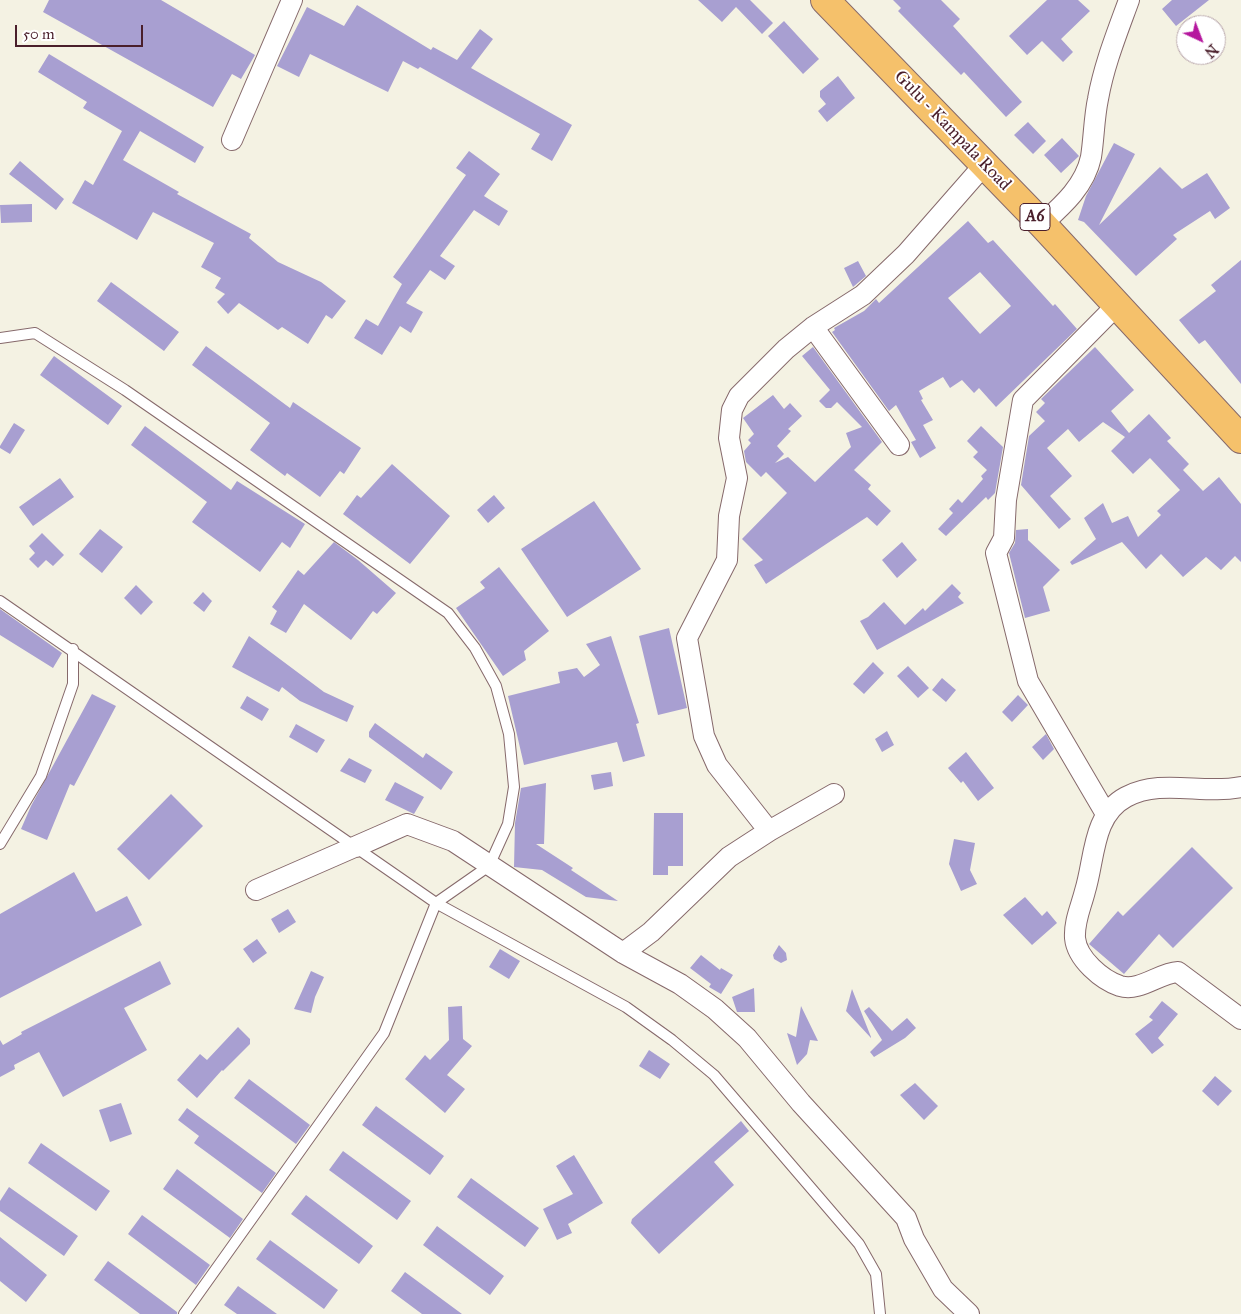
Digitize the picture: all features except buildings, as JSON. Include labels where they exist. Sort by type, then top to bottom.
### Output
[{"type":"main road","name":"Gulu - Kampala Road","points":[[825,0],[1042,224],[1241,439]]},
{"type":"street","points":[[232,140],[292,0]]},
{"type":"street","points":[[1042,224],[1076,191],[1091,159],[1097,101],[1104,70],[1128,0]]},
{"type":"street","points":[[769,831],[718,765],[704,736],[688,638],[727,560],[729,516],[737,478],[729,438],[732,410],[739,396],[761,373],[813,327],[863,294],[906,254],[984,165]]},
{"type":"street","points":[[1106,814],[1028,681],[996,553],[1004,538],[1006,500],[1023,400],[1116,306]]},
{"type":"street","points":[[813,327],[899,445]]},
{"type":"street","points":[[1241,787],[1223,790],[1148,788],[1125,797],[1106,814],[1096,837],[1085,891],[1077,914],[1075,940],[1083,958],[1106,978],[1120,986],[1130,988],[1170,972],[1178,972],[1241,1019]]},
{"type":"street","points":[[623,953],[651,932],[729,857],[769,831],[834,794]]},
{"type":"street","points":[[356,848],[407,824]]},
{"type":"street","points":[[256,890],[407,824],[453,841],[623,953],[680,984],[714,1009],[747,1038],[801,1103],[906,1218],[914,1239],[943,1289],[969,1314]]},
{"type":"lane","points":[[0,338],[35,333],[125,390],[448,613],[475,648],[496,686],[509,734],[514,787],[508,824],[489,866],[436,903],[384,1032],[184,1314]]},
{"type":"lane","points":[[0,600],[436,903],[626,1007],[672,1040],[714,1075],[859,1244],[876,1274],[880,1314]]},
{"type":"lane","points":[[0,844],[41,776],[73,684],[72,649]]}]
